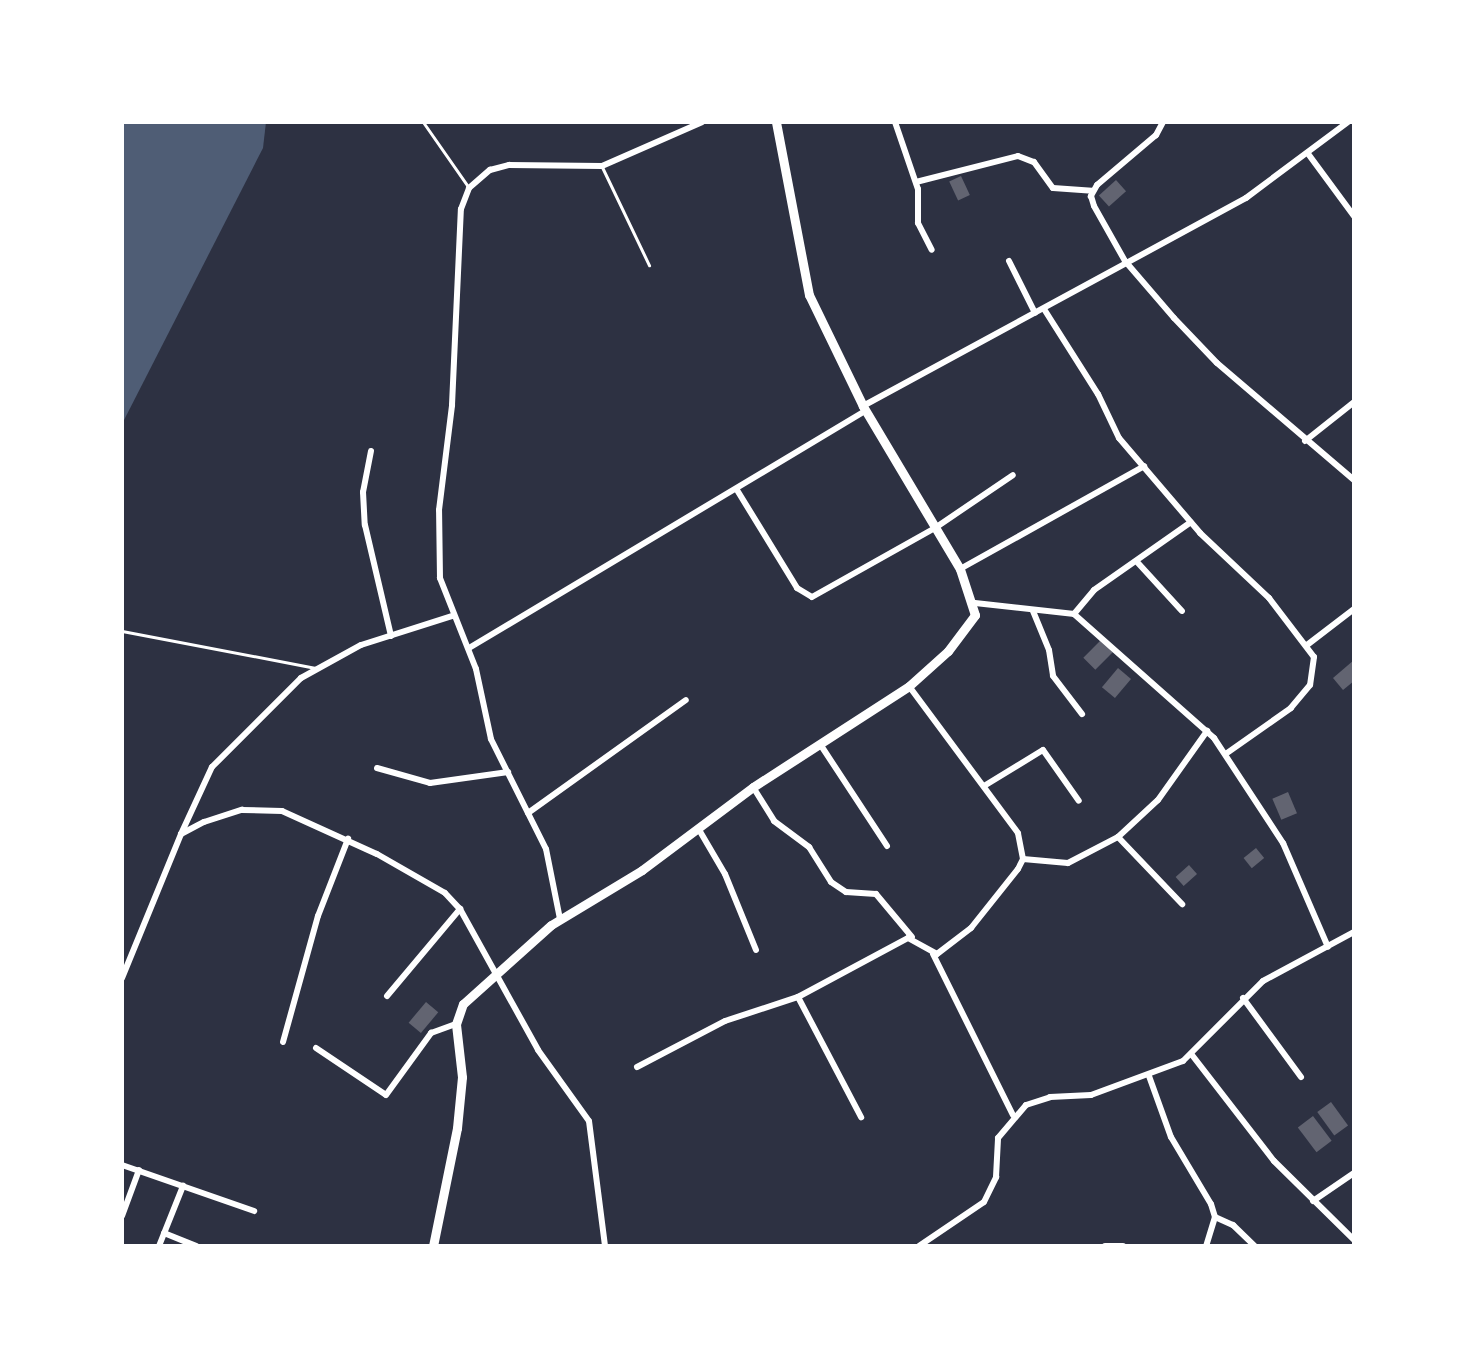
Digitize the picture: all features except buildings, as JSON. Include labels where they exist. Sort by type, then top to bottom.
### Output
[{"type":"main road","points":[[433,1246],[457,1128],[462,1077],[456,1024],[463,1004],[495,972],[560,919],[698,828],[753,787],[909,686],[967,629],[975,603],[960,569],[864,408],[809,295],[776,127]]},
{"type":"street","points":[[560,919],[546,849],[491,739],[469,648],[452,616],[437,548],[452,405],[461,209],[469,188],[477,178],[509,165],[602,166],[702,122]]},
{"type":"street","points":[[776,127],[784,122]]},
{"type":"street","points":[[895,122],[916,182],[918,223],[932,250]]},
{"type":"street","points":[[916,182],[1018,156],[1034,162],[1053,188],[1092,191],[1156,135],[1163,122]]},
{"type":"street","points":[[469,648],[737,490],[864,408],[1125,261],[1246,198],[1309,155],[1348,122]]},
{"type":"street","points":[[1309,155],[1354,216]]},
{"type":"street","points":[[1092,191],[1094,206],[1125,261],[1217,363],[1354,480]]},
{"type":"street","points":[[1009,261],[1035,313]]},
{"type":"street","points":[[1044,309],[1098,394],[1119,438],[1191,522],[1269,598],[1307,645],[1316,673],[1310,685],[1274,722],[1227,753]]},
{"type":"street","points":[[1305,441],[1354,402]]},
{"type":"street","points":[[371,451],[363,492],[365,525],[391,636]]},
{"type":"street","points":[[960,569],[1144,466]]},
{"type":"street","points":[[737,490],[807,597],[935,528],[1013,475]]},
{"type":"street","points":[[1074,614],[1094,590],[1138,563],[1191,522]]},
{"type":"street","points":[[1138,563],[1182,611]]},
{"type":"street","points":[[975,603],[1074,614],[1207,731],[1227,753],[1283,843],[1328,947]]},
{"type":"street","points":[[1307,645],[1354,609]]},
{"type":"street","points":[[1033,611],[1053,676],[1082,714]]},
{"type":"street","points":[[122,978],[212,767],[316,668],[391,636],[452,616]]},
{"type":"street","points":[[909,686],[1018,833],[1023,859],[971,928],[933,954]]},
{"type":"street","points":[[528,813],[686,700]]},
{"type":"street","points":[[1023,859],[1068,863],[1118,837],[1158,800],[1207,731]]},
{"type":"street","points":[[820,744],[887,846]]},
{"type":"street","points":[[984,786],[1043,750],[1079,801]]},
{"type":"street","points":[[377,768],[430,783],[508,772]]},
{"type":"street","points":[[753,787],[774,821],[809,847],[831,882],[846,892],[876,894],[912,937],[933,954],[1013,1115]]},
{"type":"street","points":[[181,834],[224,813],[267,808],[348,839],[445,893],[460,909],[538,1050],[589,1121],[605,1246]]},
{"type":"street","points":[[698,828],[725,874],[756,950]]},
{"type":"street","points":[[1118,837],[1182,904]]},
{"type":"street","points":[[283,1042],[318,916],[348,839]]},
{"type":"street","points":[[387,996],[460,909]]},
{"type":"street","points":[[919,1246],[971,1213],[992,1191],[998,1138],[1013,1115],[1041,1099],[1078,1098],[1149,1076],[1192,1055],[1243,998],[1354,932]]},
{"type":"street","points":[[637,1067],[725,1021],[798,997],[912,937]]},
{"type":"street","points":[[798,997],[861,1117]]},
{"type":"street","points":[[1243,998],[1301,1077]]},
{"type":"street","points":[[316,1048],[386,1095],[431,1033],[456,1024]]},
{"type":"street","points":[[1192,1055],[1274,1161],[1354,1240]]},
{"type":"street","points":[[1149,1076],[1171,1137],[1198,1176],[1215,1217],[1206,1246]]},
{"type":"street","points":[[122,1165],[254,1211]]},
{"type":"street","points":[[122,1216],[139,1170]]},
{"type":"street","points":[[1313,1201],[1354,1173]]},
{"type":"street","points":[[159,1246],[183,1186]]},
{"type":"street","points":[[1215,1217],[1233,1225],[1255,1246]]},
{"type":"street","points":[[164,1233],[196,1246]]},
{"type":"street","points":[[1105,1246],[1123,1246]]},
{"type":"lane","points":[[423,122],[469,188]]},
{"type":"lane","points":[[602,166],[649,265]]},
{"type":"lane","points":[[122,631],[316,668]]},
{"type":"water","points":[[122,122],[266,122],[263,148],[122,424]]}]
